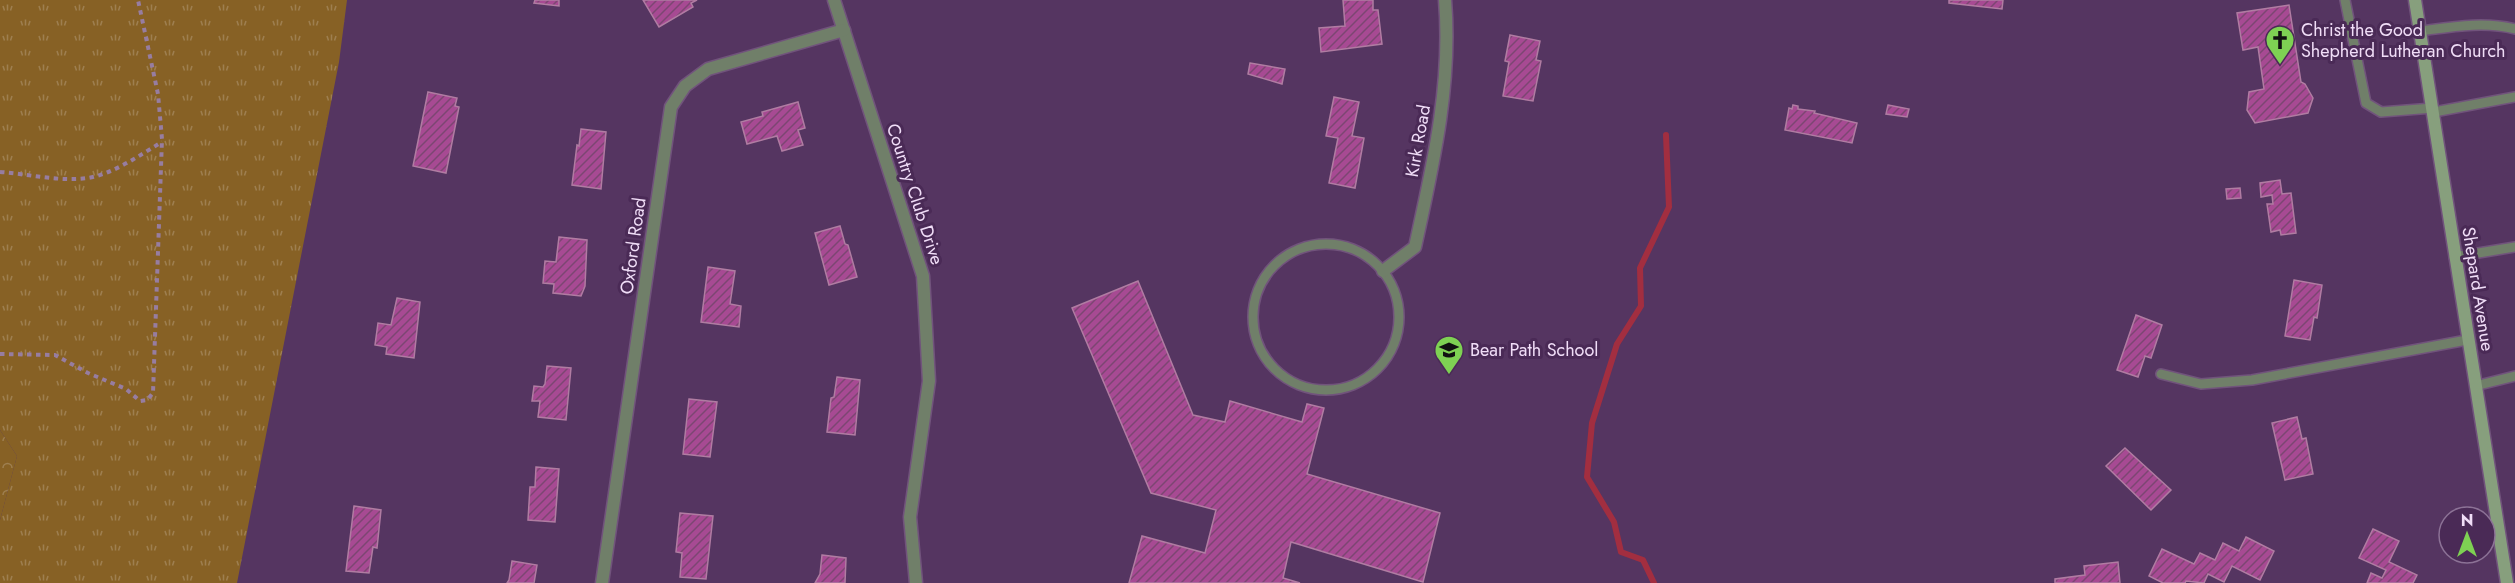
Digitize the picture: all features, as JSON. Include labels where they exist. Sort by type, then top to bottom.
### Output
[{"type":"main road","name":"Shepard Avenue","points":[[2415,0],[2506,583]]},
{"type":"street","name":"Country Club Drive","points":[[834,0],[923,276],[929,381],[910,517],[916,583]]},
{"type":"street","name":"Kirk Road","points":[[1383,271],[1415,247],[1445,90],[1448,32],[1445,0]]},
{"type":"street","name":"Oxford Road","points":[[602,583],[670,107],[685,86],[708,69],[844,30]]},
{"type":"lane","points":[[2345,0],[2366,103],[2381,112],[2433,110],[2515,97]]},
{"type":"lane","points":[[2420,31],[2458,26],[2502,26],[2515,29]]},
{"type":"lane","points":[[1314,245],[1339,245],[1363,254],[1383,271],[1394,291],[1399,313],[1397,336],[1388,357],[1372,374],[1353,385],[1330,390],[1307,388],[1286,379],[1269,363],[1257,342],[1252,316],[1257,292],[1270,270],[1283,259],[1314,245]]},
{"type":"lane","points":[[2454,257],[2515,247]]},
{"type":"lane","points":[[2161,374],[2200,384],[2216,384],[2252,380],[2467,340]]},
{"type":"lane","points":[[2475,386],[2515,376]]},
{"type":"path","points":[[0,354],[55,355],[88,373],[126,389],[140,401],[151,398],[154,387],[162,142],[158,94],[143,33],[138,0]]},
{"type":"path","points":[[0,172],[63,179],[91,178],[130,161],[162,142]]},
{"type":"green space","points":[[0,0],[347,0],[339,62],[237,583],[0,583],[0,520],[17,456],[0,430]]},
{"type":"green space","points":[[0,430],[17,456],[0,520]]},
{"type":"building","points":[[535,0],[559,0],[559,6],[534,3]]},
{"type":"building","points":[[643,0],[697,0],[691,3],[693,7],[659,27]]},
{"type":"building","points":[[1343,0],[1373,0],[1373,10],[1378,10],[1382,44],[1321,52],[1319,28],[1345,26]]},
{"type":"building","points":[[1949,0],[2003,0],[2002,9],[1949,3]]},
{"type":"building","name":"Christ the Good Shepherd Lutheran Church","points":[[2289,5],[2301,82],[2305,84],[2313,98],[2308,113],[2255,123],[2247,110],[2249,92],[2264,89],[2258,47],[2243,50],[2237,13]]},
{"type":"building","points":[[1510,35],[1540,41],[1536,60],[1541,61],[1533,101],[1503,96],[1509,62],[1505,61]]},
{"type":"building","points":[[1250,63],[1285,69],[1282,84],[1248,74]]},
{"type":"building","points":[[428,92],[457,98],[455,106],[459,107],[446,173],[413,166]]},
{"type":"building","points":[[1334,97],[1359,102],[1352,136],[1364,138],[1355,188],[1329,183],[1338,138],[1326,136]]},
{"type":"building","points":[[798,102],[805,128],[798,130],[803,145],[782,151],[777,136],[747,144],[741,122],[763,116],[762,112]]},
{"type":"building","points":[[1793,105],[1798,106],[1798,109],[1815,111],[1814,113],[1857,123],[1852,143],[1785,130],[1789,108],[1792,109]]},
{"type":"building","points":[[1888,105],[1909,109],[1907,117],[1886,114]]},
{"type":"building","points":[[581,129],[606,132],[601,189],[572,185]]},
{"type":"building","points":[[2280,180],[2282,194],[2291,193],[2296,233],[2281,235],[2280,230],[2271,232],[2267,204],[2273,204],[2272,195],[2261,197],[2260,183]]},
{"type":"building","points":[[2240,188],[2241,198],[2227,199],[2226,189]]},
{"type":"building","points":[[840,226],[857,277],[829,285],[815,233]]},
{"type":"building","points":[[559,237],[587,240],[585,286],[581,296],[553,293],[554,284],[543,283],[545,261],[556,262]]},
{"type":"building","points":[[708,267],[735,271],[730,304],[741,306],[739,327],[701,322]]},
{"type":"building","points":[[2294,280],[2322,285],[2317,318],[2314,317],[2310,340],[2285,336]]},
{"type":"building","points":[[1138,281],[1193,415],[1225,422],[1230,401],[1302,422],[1307,404],[1324,408],[1307,474],[1440,513],[1423,582],[1291,542],[1283,578],[1300,583],[1129,583],[1142,536],[1205,553],[1216,510],[1151,493],[1072,308]]},
{"type":"building","points":[[397,298],[420,302],[414,358],[386,354],[387,347],[375,345],[378,323],[391,325]]},
{"type":"building","points":[[2136,315],[2162,325],[2151,358],[2145,356],[2138,377],[2117,370]]},
{"type":"building","points":[[547,366],[571,368],[566,420],[538,417],[540,401],[532,401],[534,386],[543,387],[545,384]]},
{"type":"building","points":[[837,377],[860,380],[855,435],[827,432],[831,398],[834,397]]},
{"type":"building","points":[[689,399],[717,402],[710,457],[683,454]]},
{"type":"building","points":[[2297,417],[2302,439],[2306,438],[2313,474],[2285,480],[2272,423]]},
{"type":"building","points":[[2125,448],[2171,490],[2151,510],[2106,466]]},
{"type":"building","points":[[536,467],[559,469],[555,522],[528,520],[530,487],[535,487]]},
{"type":"building","points":[[354,506],[381,510],[377,548],[373,547],[369,573],[346,571]]},
{"type":"building","points":[[680,513],[713,516],[706,579],[680,577],[682,553],[676,552]]},
{"type":"building","points":[[2373,529],[2399,541],[2389,562],[2417,575],[2413,583],[2367,583],[2371,573],[2382,578],[2386,570],[2359,558]]},
{"type":"building","points":[[2246,537],[2274,551],[2260,580],[2232,566],[2224,582],[2208,574],[2204,583],[2186,581],[2185,583],[2163,583],[2149,576],[2162,549],[2194,564],[2200,553],[2215,560],[2223,543],[2239,551]]},
{"type":"building","points":[[822,555],[846,558],[845,583],[815,583],[820,574]]},
{"type":"building","points":[[512,561],[537,565],[534,583],[507,583]]},
{"type":"building","points":[[2118,562],[2120,583],[2055,583],[2055,579],[2085,575],[2084,566]]},
{"type":"waterway","points":[[1654,583],[1643,560],[1621,552],[1614,522],[1587,477],[1592,423],[1617,344],[1641,306],[1640,268],[1669,207],[1666,135]]},
{"type":"place","name":"Christ the Good Shepherd Lutheran Church","points":[[2280,66]]},
{"type":"place","name":"Bear Path School","points":[[1449,376]]}]
